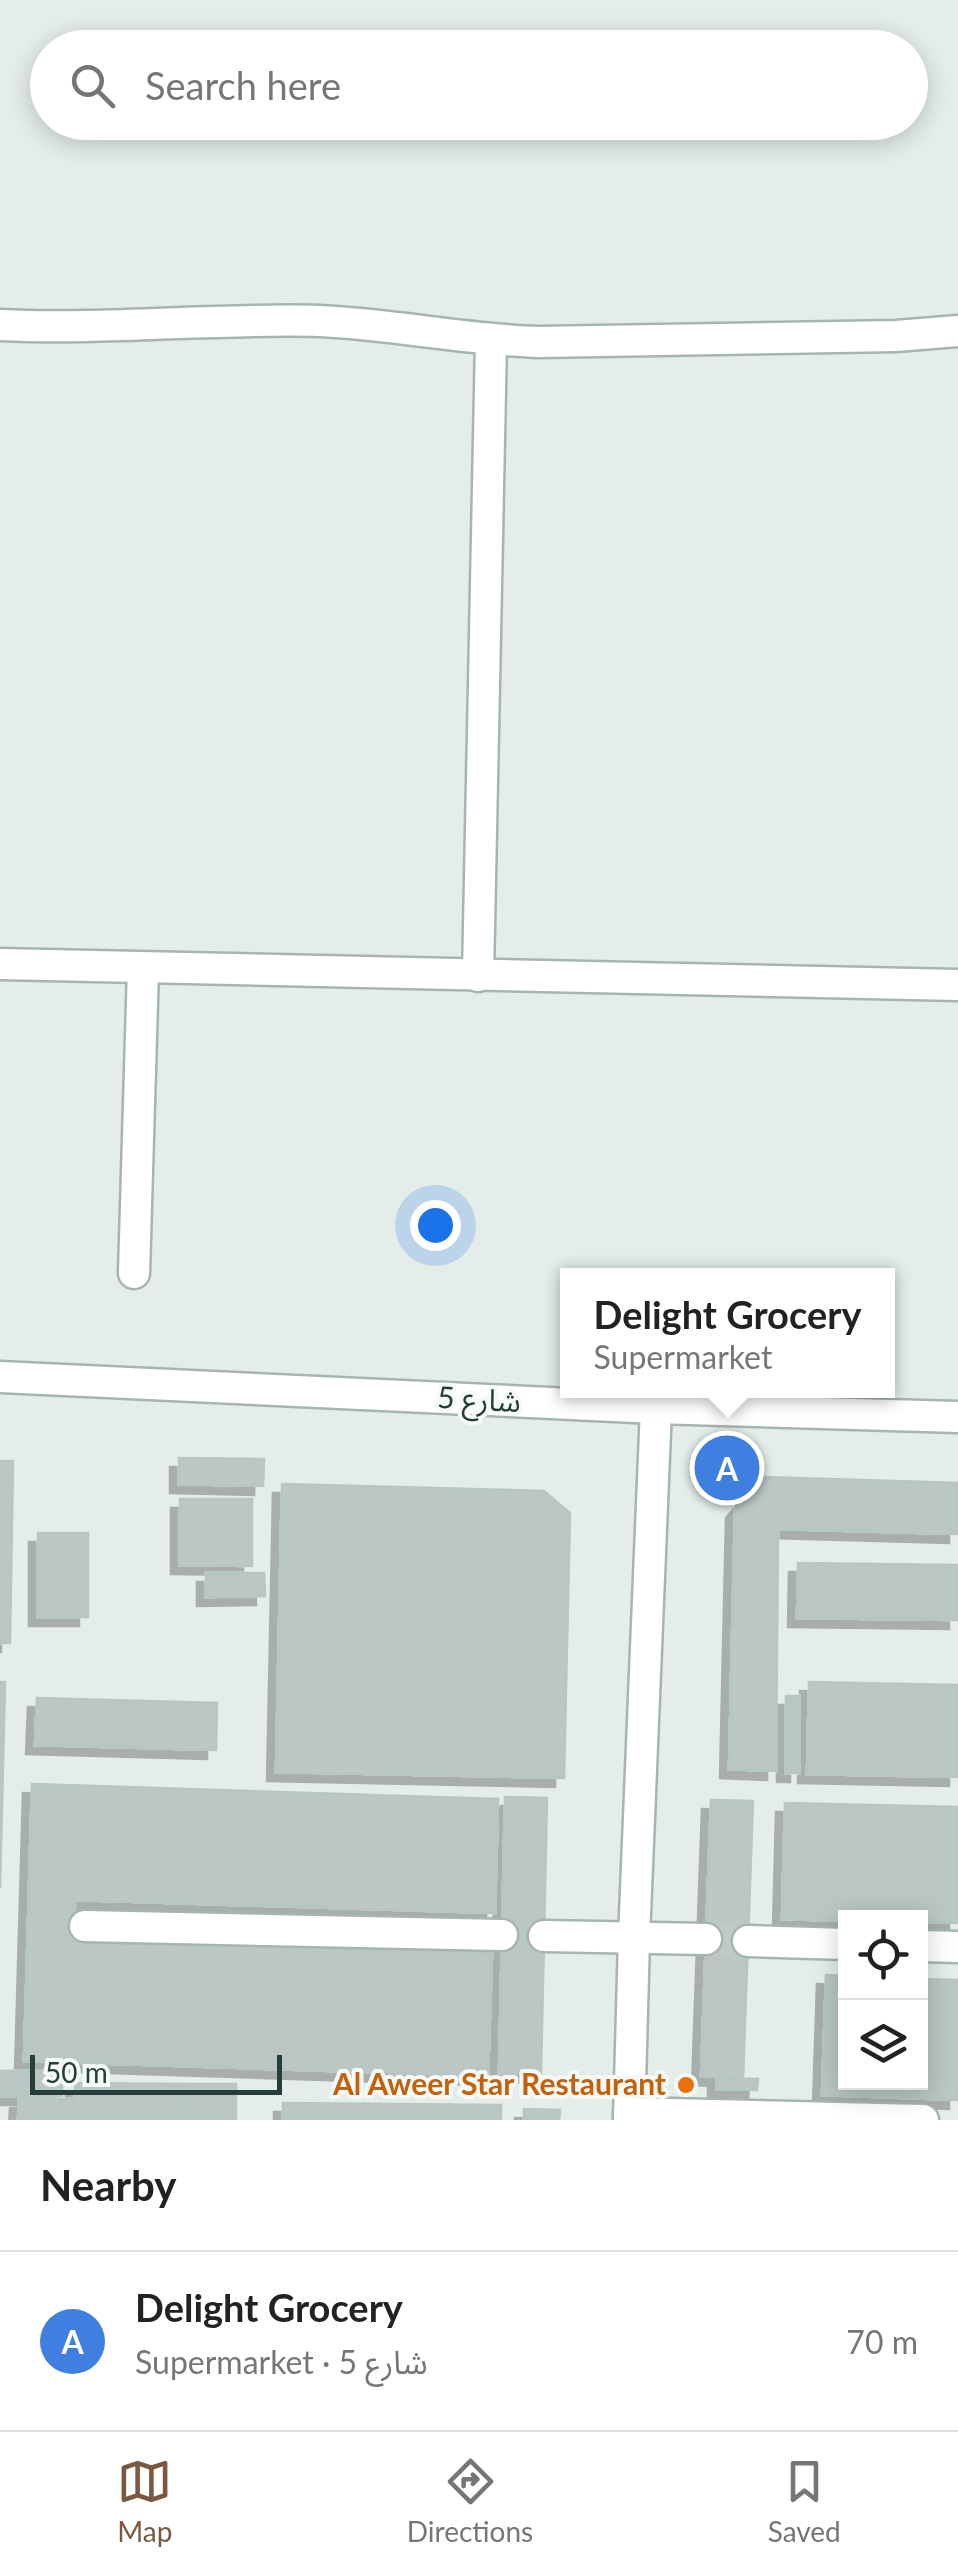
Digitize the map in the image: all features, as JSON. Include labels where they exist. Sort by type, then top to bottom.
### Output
[{"type":"street","points":[[0,325],[60,328],[185,322],[324,322],[491,340],[876,336],[958,331]]},
{"type":"street","points":[[478,976],[491,340]]},
{"type":"street","points":[[0,964],[958,986]]},
{"type":"street","points":[[134,1272],[143,968]]},
{"type":"street","name":"شارع 5","points":[[0,1377],[656,1408],[958,1417]]},
{"type":"street","points":[[656,1408],[629,2116],[924,2120]]},
{"type":"street","points":[[84,1926],[502,1935]]},
{"type":"street","points":[[544,1936],[706,1940]]},
{"type":"street","points":[[748,1940],[838,1944]]},
{"type":"street","points":[[928,1946],[958,1947]]},
{"type":"building","points":[[179,1458],[264,1459],[263,1486],[179,1484]]},
{"type":"building","points":[[0,1461],[13,1461],[10,1643],[0,1643]]},
{"type":"building","points":[[763,1477],[958,1483],[958,1534],[778,1529],[776,1771],[729,1769],[735,1509]]},
{"type":"building","points":[[282,1484],[544,1491],[570,1513],[564,1778],[276,1772]]},
{"type":"building","points":[[180,1499],[252,1499],[252,1566],[180,1565]]},
{"type":"building","points":[[38,1533],[88,1533],[88,1617],[38,1617]]},
{"type":"building","points":[[798,1563],[958,1565],[958,1620],[797,1618]]},
{"type":"building","points":[[206,1573],[264,1573],[265,1596],[206,1597]]},
{"type":"building","points":[[0,1682],[5,1682],[0,1888]]},
{"type":"building","points":[[809,1682],[958,1685],[958,1777],[807,1774]]},
{"type":"building","points":[[786,1696],[799,1696],[799,1773],[786,1773]]},
{"type":"building","points":[[37,1698],[217,1703],[216,1750],[35,1745]]},
{"type":"building","points":[[32,1784],[498,1799],[495,1913],[75,1900],[74,1940],[492,1953],[488,2076],[24,2061]]},
{"type":"building","points":[[505,1797],[547,1798],[541,2074],[499,2073]]},
{"type":"building","points":[[711,1800],[753,1801],[743,2078],[701,2076]]},
{"type":"building","points":[[785,1803],[958,1807],[958,1923],[928,1922],[928,1910],[838,1910],[838,1921],[782,1919]]},
{"type":"building","points":[[826,1975],[838,1976],[838,2090],[928,2090],[928,1979],[958,1980],[958,2100],[822,2095]]},
{"type":"building","points":[[62,2070],[62,2096],[0,2096],[0,2071]]},
{"type":"building","points":[[717,2078],[758,2079],[757,2090],[717,2089]]},
{"type":"building","points":[[75,2083],[184,2084],[184,2120],[18,2120],[19,2099],[75,2099]]},
{"type":"building","points":[[184,2084],[236,2084],[236,2120],[184,2120]]},
{"type":"building","points":[[283,2103],[501,2105],[501,2120],[283,2120]]},
{"type":"building","points":[[524,2109],[560,2110],[559,2120],[524,2120]]},
{"type":"tunnel","points":[[706,1939],[748,1941]]},
{"type":"place","name":"Delight Grocery","points":[[727,1468]]},
{"type":"place","name":"Al Aweer Star Restaurant","points":[[686,2085]]}]
